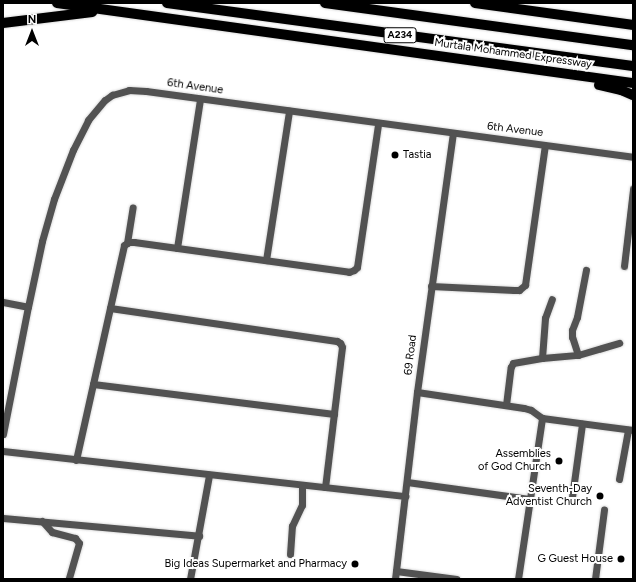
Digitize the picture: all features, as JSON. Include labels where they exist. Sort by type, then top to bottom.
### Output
[{"type":"highway","name":"Murtala Mohammed Expressway","points":[[57,3],[633,83]]},
{"type":"highway","name":"Murtala Mohammed Expressway","points":[[167,3],[633,66]]},
{"type":"highway","name":"A234","points":[[325,3],[633,45]]},
{"type":"highway","points":[[475,3],[633,25]]},
{"type":"highway","points":[[3,22],[105,10]]},
{"type":"highway","points":[[517,67],[538,75],[608,86],[633,95]]},
{"type":"street","name":"6th Avenue","points":[[3,434],[42,241],[54,199],[73,150],[88,120],[96,109],[112,95],[128,90],[633,157]]},
{"type":"street","points":[[177,248],[200,99]]},
{"type":"street","points":[[266,260],[289,111]]},
{"type":"street","points":[[127,243],[134,242],[349,272],[357,266],[378,124]]},
{"type":"street","name":"69 Road","points":[[395,579],[417,392],[453,134]]},
{"type":"street","points":[[431,286],[519,290],[525,285],[545,145]]},
{"type":"street","points":[[624,266],[633,188]]},
{"type":"street","points":[[76,460],[123,248],[127,243],[132,207]]},
{"type":"street","points":[[578,355],[572,337],[572,330],[578,317],[586,270]]},
{"type":"street","points":[[542,358],[545,318],[552,299]]},
{"type":"street","points":[[3,302],[28,307]]},
{"type":"street","points":[[110,308],[337,341],[342,347],[324,487]]},
{"type":"street","points":[[506,405],[511,367],[517,362],[578,355],[619,343]]},
{"type":"street","points":[[93,384],[334,414]]},
{"type":"street","points":[[417,392],[531,410],[542,418],[630,430],[619,479]]},
{"type":"street","points":[[518,579],[542,418]]},
{"type":"street","points":[[572,496],[582,424]]},
{"type":"street","points":[[3,451],[405,496]]},
{"type":"street","points":[[190,579],[209,475]]},
{"type":"street","points":[[407,482],[529,499]]},
{"type":"street","points":[[290,554],[292,526],[302,505],[302,485]]},
{"type":"street","points":[[595,579],[604,510]]},
{"type":"street","points":[[3,518],[199,536]]},
{"type":"street","points":[[42,521],[52,532],[75,538],[79,543],[69,579]]},
{"type":"street","points":[[396,571],[456,579]]},
{"type":"place","name":"Tastia","points":[[395,155]]},
{"type":"place","name":"Assemblies of God Church","points":[[559,461]]},
{"type":"place","name":"Seventh-Day Adventist Church","points":[[600,496]]},
{"type":"place","name":"G Guest House","points":[[621,559]]},
{"type":"place","name":"Big Ideas Supermarket and Pharmacy","points":[[355,564]]}]
